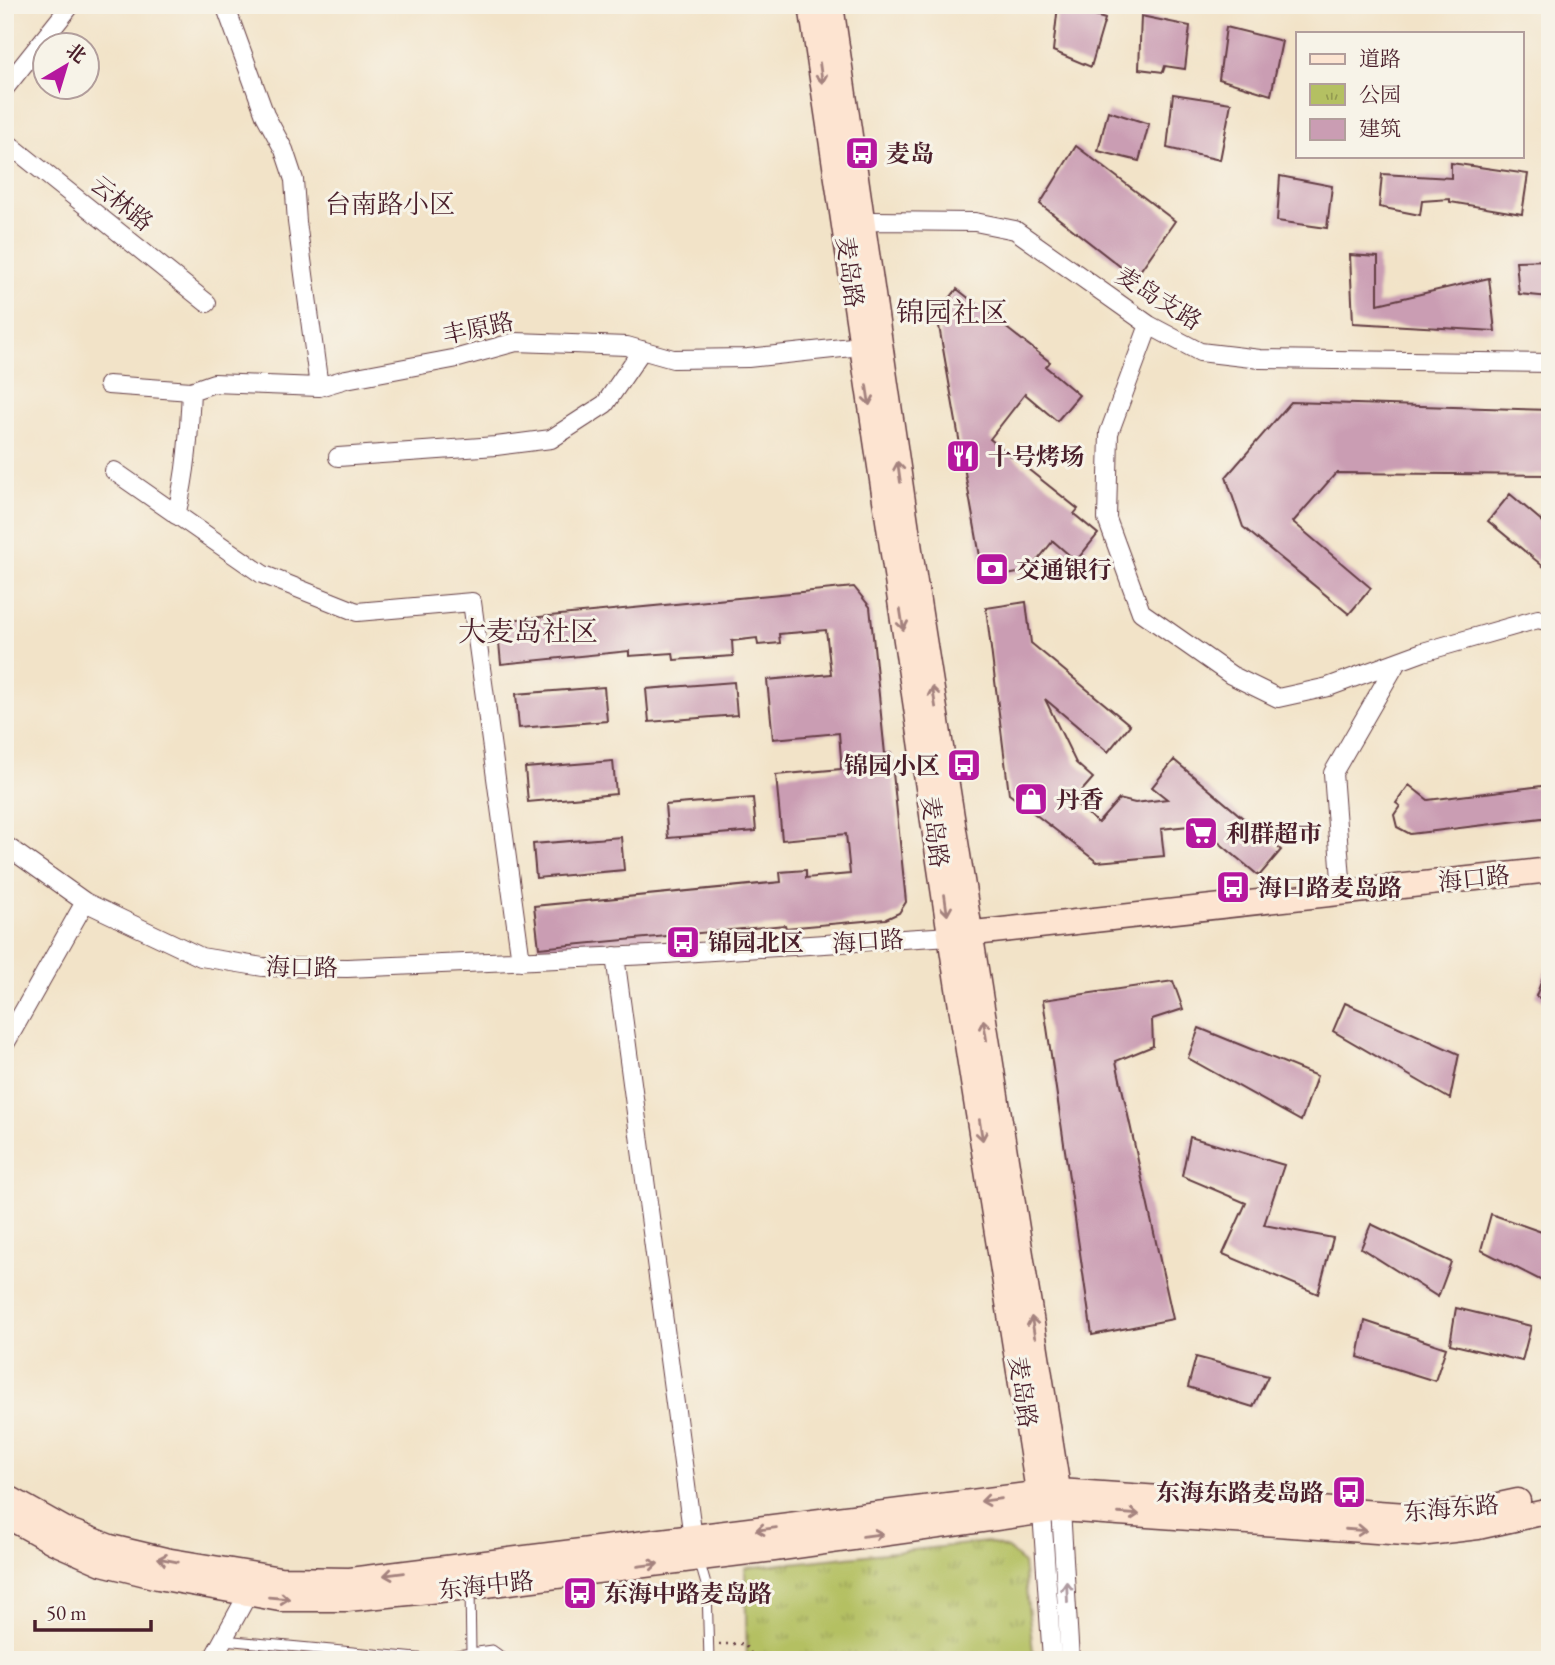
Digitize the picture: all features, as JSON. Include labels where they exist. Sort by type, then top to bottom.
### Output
[{"type":"main road","name":"麦岛路","points":[[811,5],[853,223],[960,934],[1050,1501]]},
{"type":"main road","name":"麦岛路","points":[[831,5],[853,223],[861,346],[960,934]]},
{"type":"main road","name":"海口路","points":[[960,934],[1550,870]]},
{"type":"main road","name":"东海东路","points":[[1050,1501],[1421,1516],[1476,1510],[1550,1494]]},
{"type":"main road","name":"东海中路","points":[[5,1496],[64,1529],[110,1546],[165,1560],[280,1579],[350,1580],[696,1548]]},
{"type":"main road","name":"东海东路","points":[[1050,1501],[1419,1534],[1478,1527],[1550,1511]]},
{"type":"main road","name":"东海中路","points":[[5,1515],[54,1542],[102,1563],[158,1577],[281,1599],[347,1599],[470,1587],[696,1548],[1050,1501]]},
{"type":"street","points":[[5,88],[71,5]]},
{"type":"street","points":[[225,5],[265,115],[284,150],[295,180],[297,222],[318,387]]},
{"type":"street","name":"云林路","points":[[5,141],[207,303]]},
{"type":"street","name":"麦岛支路","points":[[853,223],[975,222],[1015,230],[1149,325],[1200,352],[1260,359],[1550,363]]},
{"type":"street","points":[[1149,325],[1109,433],[1107,519],[1141,612],[1231,675],[1278,698],[1328,687],[1397,662],[1538,619],[1550,622]]},
{"type":"street","name":"丰原路","points":[[108,384],[191,391],[214,383],[318,387],[346,379],[458,358],[516,342],[627,346],[673,359],[748,358],[861,346]]},
{"type":"street","points":[[338,457],[496,446],[551,439],[605,404],[642,350]]},
{"type":"street","points":[[176,514],[188,457],[191,391]]},
{"type":"street","points":[[114,471],[262,574],[357,612],[472,602],[521,961]]},
{"type":"street","points":[[1342,892],[1333,773],[1397,662]]},
{"type":"street","name":"海口路","points":[[5,845],[85,902],[201,957],[263,967],[347,968],[521,961],[960,934]]},
{"type":"street","points":[[5,1044],[85,902]]},
{"type":"street","points":[[615,956],[696,1548]]},
{"type":"street","name":"麦岛路","points":[[1050,1501],[1052,1660]]},
{"type":"street","name":"麦岛路","points":[[1050,1501],[1070,1660]]},
{"type":"street","points":[[212,1660],[248,1594]]},
{"type":"lane","points":[[696,1548],[707,1588],[709,1660]]},
{"type":"lane","points":[[470,1587],[471,1652]]},
{"type":"lane","points":[[223,1640],[352,1656],[428,1659],[492,1650],[499,1655],[500,1660]]},
{"type":"path","points":[[708,1644],[744,1644],[756,1660]]},
{"type":"green space","points":[[987,1542],[1008,1549],[1023,1563],[1034,1660],[747,1660],[745,1568]]},
{"type":"building","points":[[1058,5],[1105,19],[1091,67],[1053,51]]},
{"type":"building","points":[[1141,16],[1190,26],[1185,69],[1165,66],[1163,72],[1139,69]]},
{"type":"building","points":[[1226,27],[1282,41],[1271,95],[1219,79]]},
{"type":"building","points":[[1173,94],[1231,103],[1220,160],[1167,148]]},
{"type":"building","points":[[1108,111],[1149,124],[1139,161],[1098,151]]},
{"type":"building","points":[[1076,146],[1175,221],[1135,278],[1040,204]]},
{"type":"building","points":[[1451,163],[1528,174],[1522,214],[1450,202],[1450,199],[1422,201],[1420,215],[1379,207],[1382,174],[1451,178]]},
{"type":"building","points":[[1280,176],[1332,186],[1327,228],[1277,221]]},
{"type":"building","points":[[1350,255],[1378,257],[1378,304],[1489,278],[1495,331],[1353,323]]},
{"type":"building","points":[[1550,260],[1550,297],[1519,294],[1516,261]]},
{"type":"building","points":[[957,289],[1050,362],[1046,367],[1079,395],[1057,421],[1025,394],[990,439],[1078,509],[1074,514],[1098,534],[1076,561],[1053,541],[1029,571],[984,579],[937,315]]},
{"type":"building","points":[[1291,402],[1550,410],[1550,475],[1336,473],[1293,522],[1371,588],[1349,614],[1243,527],[1226,477]]},
{"type":"building","points":[[1510,494],[1550,528],[1550,572],[1488,521]]},
{"type":"building","points":[[854,587],[870,607],[885,754],[891,753],[906,902],[899,913],[886,919],[786,928],[785,925],[539,948],[534,906],[781,882],[780,872],[806,870],[806,878],[850,874],[846,834],[782,840],[776,775],[841,769],[839,733],[773,739],[767,680],[831,674],[826,630],[779,634],[780,643],[758,645],[757,638],[732,641],[733,656],[674,660],[673,653],[629,656],[629,651],[501,664],[497,621]]},
{"type":"building","points":[[1026,602],[1031,643],[1130,725],[1108,752],[1045,699],[1076,763],[1093,778],[1073,801],[1098,823],[1119,799],[1135,803],[1167,799],[1152,787],[1174,760],[1281,850],[1259,876],[1198,825],[1161,829],[1164,856],[1097,862],[1009,794],[986,608]]},
{"type":"building","points":[[734,682],[737,715],[649,722],[646,689]]},
{"type":"building","points":[[604,687],[607,721],[519,728],[516,694]]},
{"type":"building","points":[[613,761],[616,794],[528,802],[525,768]]},
{"type":"building","points":[[1409,785],[1428,800],[1550,785],[1550,817],[1410,834],[1397,827],[1394,815],[1400,806],[1396,803]]},
{"type":"building","points":[[753,798],[756,831],[668,838],[665,805]]},
{"type":"building","points":[[621,837],[624,870],[536,878],[533,844]]},
{"type":"building","points":[[1550,963],[1550,1004],[1536,996]]},
{"type":"building","points":[[1173,981],[1183,1009],[1152,1019],[1153,1046],[1116,1061],[1173,1319],[1092,1335],[1043,1000]]},
{"type":"building","points":[[1345,1003],[1459,1054],[1450,1099],[1333,1031]]},
{"type":"building","points":[[1199,1028],[1317,1076],[1301,1121],[1188,1058]]},
{"type":"building","points":[[1190,1137],[1284,1165],[1264,1225],[1333,1238],[1318,1294],[1223,1254],[1246,1203],[1182,1176]]},
{"type":"building","points":[[1491,1214],[1550,1235],[1550,1285],[1481,1250]]},
{"type":"building","points":[[1371,1224],[1451,1262],[1438,1297],[1361,1248]]},
{"type":"building","points":[[1456,1308],[1531,1326],[1522,1361],[1450,1344]]},
{"type":"building","points":[[1365,1321],[1446,1348],[1435,1381],[1358,1357]]},
{"type":"building","points":[[1196,1357],[1268,1376],[1253,1407],[1188,1387]]},
{"type":"place","name":"麦岛","points":[[862,153]]},
{"type":"place","name":"十号烤场","points":[[963,456]]},
{"type":"place","name":"交通银行","points":[[992,569]]},
{"type":"place","name":"锦园小区","points":[[964,765]]},
{"type":"place","name":"丹香","points":[[1031,799]]},
{"type":"place","name":"利群超市","points":[[1201,833]]},
{"type":"place","name":"海口路麦岛路","points":[[1233,887]]},
{"type":"place","name":"锦园北区","points":[[683,942]]},
{"type":"place","name":"东海东路麦岛路","points":[[1349,1492]]},
{"type":"place","name":"东海中路麦岛路","points":[[580,1593]]},
{"type":"district","name":"台南路小区","points":[[390,204]]},
{"type":"district","name":"锦园社区","points":[[952,312]]},
{"type":"district","name":"大麦岛社区","points":[[528,631]]}]
